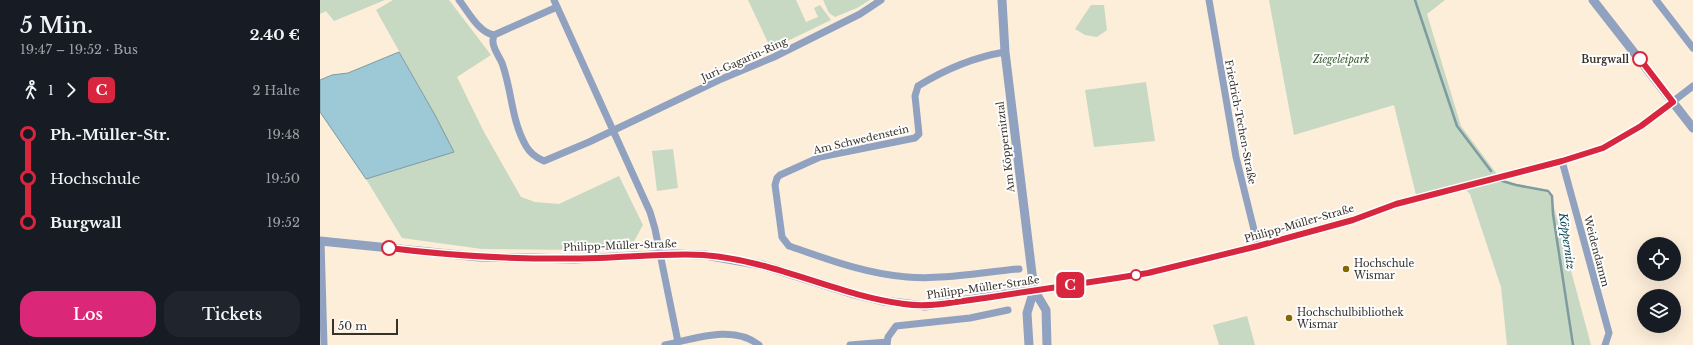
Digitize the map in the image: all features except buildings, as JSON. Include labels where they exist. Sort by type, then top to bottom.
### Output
[{"type":"street","points":[[459,0],[482,29],[488,34],[494,35],[556,4],[612,131],[650,212],[678,342]]},
{"type":"street","name":"Juri-Gagarin-Ring","points":[[494,35],[492,44],[506,76],[513,114],[526,147],[536,157],[544,161],[554,158],[796,46],[860,14],[881,0]]},
{"type":"street","name":"Am Köppernitztal","points":[[1002,0],[1005,52],[1034,290]]},
{"type":"street","name":"Friedrich-Techen-Straße","points":[[1209,0],[1234,150],[1258,246]]},
{"type":"street","points":[[1593,0],[1693,128]]},
{"type":"street","points":[[1656,0],[1693,48]]},
{"type":"street","name":"Am Schwedenstein","points":[[1005,52],[990,54],[944,72],[918,86],[916,96],[919,134],[915,138],[820,157],[780,175],[777,178],[775,185],[782,237],[789,246],[875,273],[892,276],[939,277],[1016,269]]},
{"type":"street","points":[[1673,102],[1693,86]]},
{"type":"street","name":"Philipp-Müller-Straße","points":[[321,241],[479,257],[574,259],[660,255],[705,255],[743,261],[854,294],[905,304],[925,306],[1148,273],[1258,246],[1353,220],[1396,204],[1562,161],[1603,148],[1641,126],[1673,102]]},
{"type":"street","name":"Weidendamm","points":[[1562,161],[1609,333],[1605,345]]},
{"type":"street","points":[[321,241],[324,345]]},
{"type":"street","points":[[1029,345],[1027,313],[1034,290]]},
{"type":"street","points":[[1034,290],[1046,310],[1047,345]]},
{"type":"street","points":[[850,345],[887,344],[893,328],[896,326],[970,318],[1008,310]]},
{"type":"street","points":[[665,345],[731,334],[743,335],[759,345]]},
{"type":"green space","points":[[320,0],[385,0],[334,21],[326,11],[320,14]]},
{"type":"green space","points":[[393,0],[449,0],[491,55],[457,77],[484,132],[521,197],[535,202],[559,204],[619,176],[643,225],[633,243],[580,250],[482,249],[402,238],[366,179],[453,152],[435,115],[376,10]]},
{"type":"green space","points":[[748,0],[796,0],[806,22],[818,17],[814,8],[820,5],[831,20],[771,49]]},
{"type":"green space","points":[[823,0],[870,0],[857,8],[835,17],[829,13]]},
{"type":"green space","name":"Ziegeleipark","points":[[1269,0],[1445,0],[1427,14],[1461,126],[1499,177],[1512,185],[1546,192],[1551,196],[1591,345],[1507,345],[1501,287],[1470,194],[1463,187],[1417,199],[1394,105],[1294,135]]},
{"type":"green space","points":[[1091,5],[1104,5],[1107,30],[1097,37],[1085,35],[1075,29]]},
{"type":"green space","points":[[1146,82],[1155,141],[1094,147],[1085,90]]},
{"type":"green space","points":[[673,149],[678,188],[657,191],[652,151]]},
{"type":"green space","points":[[1247,316],[1255,345],[1219,345],[1213,325]]},
{"type":"water","points":[[399,52],[454,152],[366,179],[320,112],[320,80],[332,75],[348,73]]},
{"type":"waterway","name":"Köppernitz","points":[[1415,0],[1457,126],[1491,171]]},
{"type":"waterway","name":"Köppernitz","points":[[1499,180],[1548,191],[1552,196],[1553,214],[1573,345]]},
{"type":"bus line","name":"C","points":[[389,248],[445,255],[533,259],[602,258],[673,254],[705,255],[762,265],[854,294],[883,301],[925,306],[1117,278],[1148,273],[1258,246],[1353,220],[1396,204],[1562,161],[1603,148],[1641,126],[1673,102],[1640,59]]},
{"type":"place","name":"Burgwall","points":[[1640,59]]},
{"type":"place","name":"Hochschule Wismar","points":[[1346,269]]},
{"type":"place","name":"Hochschulbibliothek Wismar","points":[[1289,318]]}]
